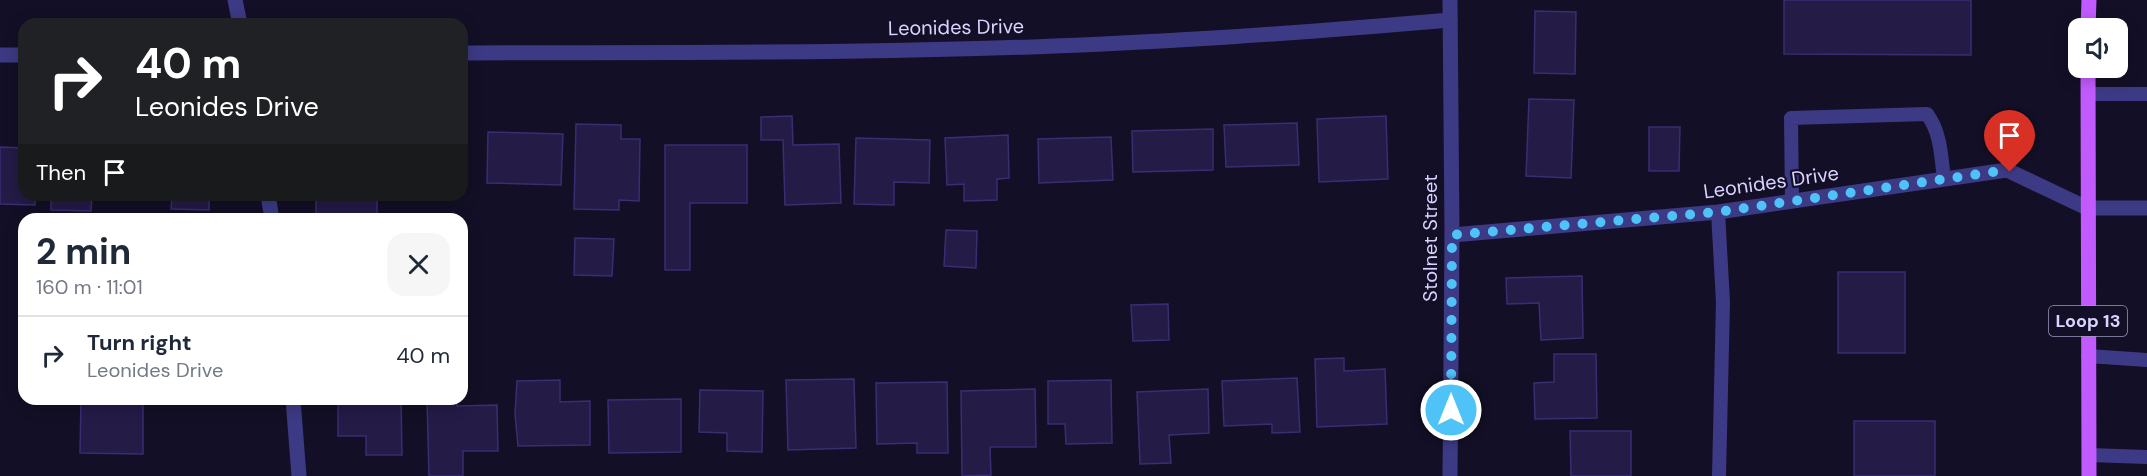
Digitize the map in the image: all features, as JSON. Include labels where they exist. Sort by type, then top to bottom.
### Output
[{"type":"main road","points":[[2088,18],[2089,0]]},
{"type":"main road","name":"Loop 13","points":[[2088,78],[2089,476]]},
{"type":"street","points":[[234,0],[238,18]]},
{"type":"street","name":"Stolnet Street","points":[[1450,0],[1452,235],[1450,476]]},
{"type":"street","name":"Leonides Drive","points":[[468,53],[778,52],[1101,44],[1288,33],[1450,20]]},
{"type":"street","points":[[0,55],[18,55]]},
{"type":"street","name":"Leonides Drive","points":[[1452,235],[1718,212],[2007,170],[2087,208]]},
{"type":"street","points":[[2087,208],[2147,208]]},
{"type":"street","points":[[293,405],[299,476]]},
{"type":"lane","points":[[2088,94],[2147,94]]},
{"type":"lane","points":[[1792,201],[1791,118],[1927,114],[1935,125],[1944,179]]},
{"type":"lane","points":[[1718,212],[1723,302],[1719,476]]},
{"type":"lane","points":[[2088,356],[2147,360]]},
{"type":"lane","points":[[2089,455],[2147,457]]},
{"type":"building","points":[[1784,0],[1971,0],[1971,55],[1784,54]]},
{"type":"building","points":[[1535,11],[1576,12],[1575,74],[1534,73]]},
{"type":"building","points":[[1529,99],[1574,100],[1571,178],[1526,176]]},
{"type":"building","points":[[792,116],[793,145],[839,144],[841,203],[785,205],[783,140],[761,140],[761,117]]},
{"type":"building","points":[[1386,116],[1388,179],[1319,182],[1317,119]]},
{"type":"building","points":[[1297,123],[1299,165],[1226,167],[1224,125]]},
{"type":"building","points":[[576,124],[621,125],[621,139],[640,139],[639,201],[619,200],[619,210],[574,209]]},
{"type":"building","points":[[1649,127],[1680,127],[1679,171],[1649,171]]},
{"type":"building","points":[[1213,129],[1213,170],[1133,172],[1132,131]]},
{"type":"building","points":[[488,132],[563,134],[561,185],[487,183]]},
{"type":"building","points":[[1008,135],[1009,178],[997,179],[997,200],[964,201],[964,184],[947,185],[945,138]]},
{"type":"building","points":[[1111,137],[1113,180],[1039,183],[1038,139]]},
{"type":"building","points":[[856,138],[930,140],[929,183],[894,182],[894,205],[854,204]]},
{"type":"building","points":[[665,145],[747,145],[747,203],[690,203],[690,270],[665,270]]},
{"type":"building","points":[[0,147],[18,148],[18,201],[35,201],[35,205],[0,204]]},
{"type":"building","points":[[51,201],[92,201],[91,211],[51,210]]},
{"type":"building","points":[[172,201],[209,201],[209,210],[171,209]]},
{"type":"building","points":[[316,201],[377,201],[377,213],[316,213]]},
{"type":"building","points":[[946,230],[977,231],[976,268],[944,266]]},
{"type":"building","points":[[575,238],[614,239],[612,276],[574,275]]},
{"type":"building","points":[[1838,272],[1905,272],[1905,353],[1838,353]]},
{"type":"building","points":[[1582,276],[1583,338],[1541,340],[1539,303],[1507,304],[1506,278]]},
{"type":"building","points":[[1168,304],[1169,340],[1133,341],[1131,305]]},
{"type":"building","points":[[1554,354],[1596,354],[1597,418],[1535,419],[1534,383],[1554,382]]},
{"type":"building","points":[[1344,358],[1344,371],[1385,369],[1387,424],[1317,427],[1315,359]]},
{"type":"building","points":[[1297,378],[1300,432],[1272,433],[1272,424],[1224,426],[1222,381]]},
{"type":"building","points":[[854,379],[856,448],[788,450],[786,380]]},
{"type":"building","points":[[560,380],[560,402],[590,401],[590,445],[518,446],[515,414],[517,381]]},
{"type":"building","points":[[1111,380],[1112,443],[1066,444],[1065,424],[1048,424],[1048,381]]},
{"type":"building","points":[[947,382],[948,453],[917,453],[917,443],[877,444],[876,383]]},
{"type":"building","points":[[1035,389],[1036,447],[990,447],[991,475],[962,476],[961,391]]},
{"type":"building","points":[[1208,389],[1209,433],[1169,435],[1171,463],[1140,464],[1137,392]]},
{"type":"building","points":[[700,390],[763,391],[762,452],[727,451],[727,433],[699,432]]},
{"type":"building","points":[[681,399],[681,452],[609,453],[608,400]]},
{"type":"building","points":[[81,405],[143,405],[143,454],[80,453]]},
{"type":"building","points":[[338,405],[401,405],[402,455],[366,455],[366,436],[338,436]]},
{"type":"building","points":[[427,405],[497,405],[498,451],[463,451],[463,476],[429,476]]},
{"type":"building","points":[[1854,421],[1935,421],[1935,476],[1854,476]]},
{"type":"building","points":[[1570,431],[1631,431],[1631,476],[1571,476]]},
{"type":"route","points":[[1451,410],[1452,235],[1718,212],[2007,170],[2010,172]]}]
